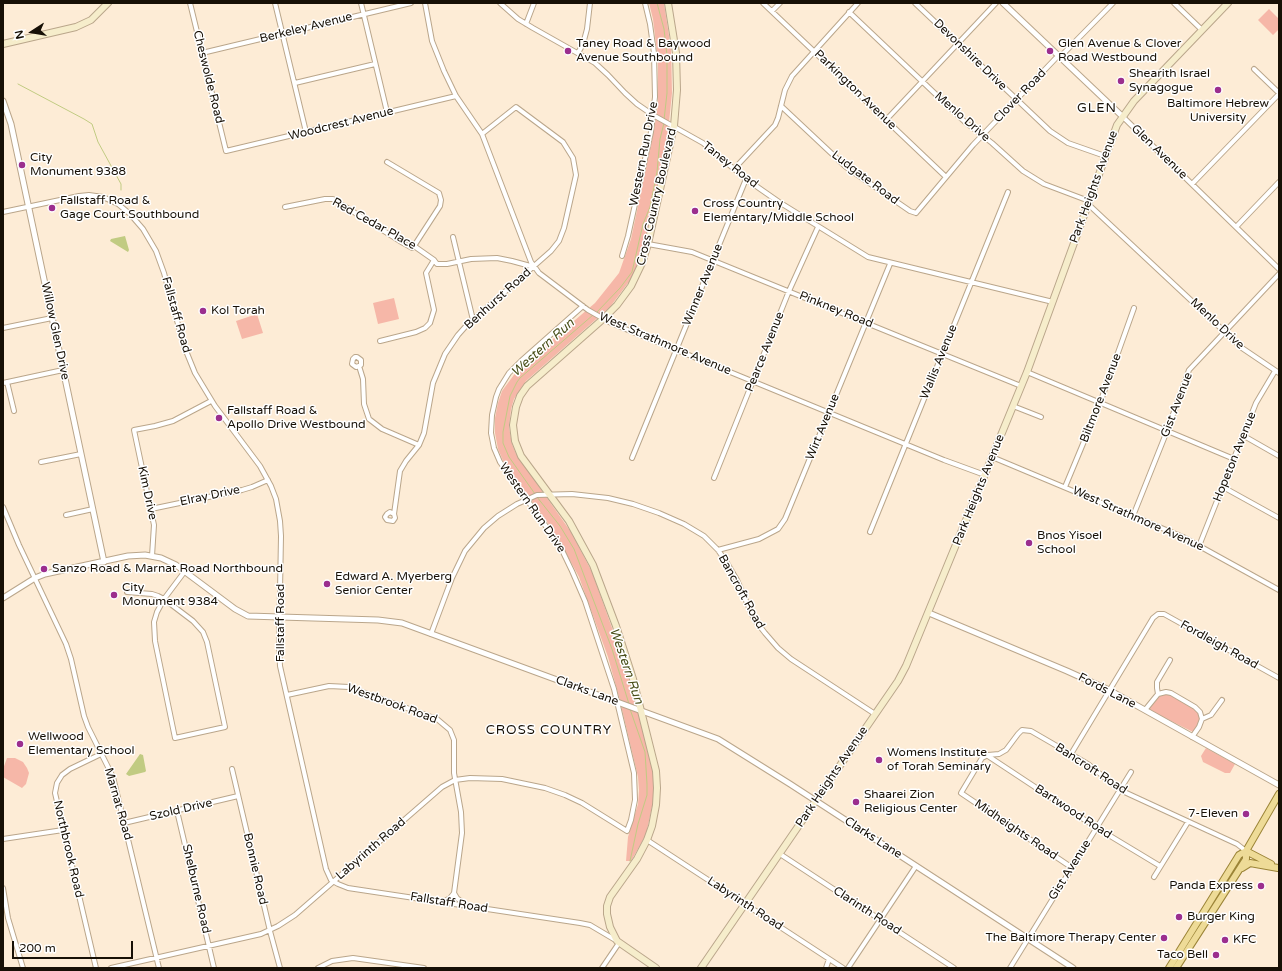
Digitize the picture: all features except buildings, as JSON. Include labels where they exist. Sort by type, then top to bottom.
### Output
[{"type":"main road","points":[[3,44],[76,27],[91,20],[108,3]]},
{"type":"main road","name":"Cross Country Boulevard","points":[[618,942],[612,933],[607,917],[608,901],[612,893],[637,859],[647,840],[657,796],[657,781],[654,761],[624,649],[593,565],[572,526],[546,495],[525,462],[516,446],[513,425],[516,407],[523,391],[600,317],[622,299],[639,272],[648,244],[677,90],[676,53],[668,3]]},
{"type":"main road","name":"Park Heights Avenue","points":[[701,968],[901,675],[929,612],[1027,372],[1105,156],[1122,116],[1134,101],[1228,3]]},
{"type":"main road","points":[[1169,968],[1239,856],[1246,850],[1279,794]]},
{"type":"main road","points":[[1246,850],[1279,868]]},
{"type":"main road","points":[[1176,968],[1246,859],[1246,850]]},
{"type":"main road","points":[[1221,896],[1242,867],[1248,863],[1279,868]]},
{"type":"main road","points":[[1180,962],[1182,954],[1188,943],[1187,940]]},
{"type":"main road","name":"Fallstaff Road","points":[[618,942],[656,968]]},
{"type":"street","name":"Cheswolde Road","points":[[190,3],[226,151]]},
{"type":"street","points":[[275,3],[306,132]]},
{"type":"street","points":[[361,3],[387,112]]},
{"type":"street","name":"Berkeley Avenue","points":[[202,53],[411,3]]},
{"type":"street","name":"West Strathmore Avenue","points":[[425,3],[432,41],[444,71],[456,96],[482,134],[534,267],[539,273],[588,310],[600,317],[906,444],[985,475]]},
{"type":"street","name":"Taney Road","points":[[500,3],[526,24],[578,53],[602,69],[632,100],[653,115],[703,143],[746,178],[779,202],[868,257],[890,264],[1052,302]]},
{"type":"street","points":[[526,24],[534,3]]},
{"type":"street","points":[[578,53],[583,44],[587,29],[590,3]]},
{"type":"street","name":"Western Run Drive","points":[[622,256],[651,132],[656,84],[655,58],[645,3]]},
{"type":"street","name":"Parkington Avenue","points":[[763,3],[946,177]]},
{"type":"street","points":[[772,11],[780,3]]},
{"type":"street","points":[[734,168],[772,129],[778,118],[785,90],[792,76],[858,3]]},
{"type":"street","name":"Devonshire Drive","points":[[915,3],[1045,127],[1061,139],[1105,156]]},
{"type":"street","points":[[886,120],[996,3]]},
{"type":"street","name":"Glen Avenue","points":[[1003,3],[1122,116],[1279,269]]},
{"type":"street","name":"Clover Road","points":[[917,215],[946,177],[982,136],[1059,56],[1113,3]]},
{"type":"street","points":[[1174,3],[1202,30]]},
{"type":"street","name":"Menlo Drive","points":[[849,12],[965,122],[1029,176],[1044,184],[1088,202],[1247,352],[1277,372]]},
{"type":"street","points":[[295,83],[375,64]]},
{"type":"street","points":[[1192,184],[1279,93],[1254,69]]},
{"type":"street","name":"Woodcrest Avenue","points":[[226,151],[456,96]]},
{"type":"street","name":"Willow Glen Drive","points":[[3,101],[10,124],[28,206],[104,562]]},
{"type":"street","name":"Ludgate Road","points":[[781,106],[846,167],[910,212],[917,215]]},
{"type":"street","name":"Benhurst Road","points":[[394,514],[400,471],[419,445],[424,433],[435,375],[452,344],[473,320],[551,251],[562,235],[575,181],[576,169],[571,152],[564,142],[516,107],[482,134]]},
{"type":"street","points":[[387,162],[439,193],[441,200],[440,206],[414,246]]},
{"type":"street","name":"Winner Avenue","points":[[632,458],[746,178]]},
{"type":"street","points":[[1236,227],[1279,182]]},
{"type":"street","name":"Wallis Avenue","points":[[870,532],[1008,192]]},
{"type":"street","name":"Fallstaff Road","points":[[3,212],[80,196],[94,195],[114,201],[130,214],[143,229],[156,251],[164,273],[187,353],[199,380],[211,401],[256,459],[268,480],[276,499],[280,522],[279,656],[326,869],[334,882],[348,888],[584,924],[618,942]]},
{"type":"street","name":"Red Cedar Place","points":[[285,207],[329,198],[412,248],[414,246],[434,260],[437,264],[459,262]]},
{"type":"street","name":"Pearce Avenue","points":[[714,478],[790,291],[818,227]]},
{"type":"street","points":[[453,237],[473,320]]},
{"type":"street","name":"Pinkney Road","points":[[648,244],[692,252],[1021,386]]},
{"type":"street","points":[[459,262],[480,258],[497,258],[534,267]]},
{"type":"street","points":[[380,340],[416,332],[425,328],[430,323],[434,306],[426,273],[434,260]]},
{"type":"street","name":"Wirt Avenue","points":[[718,550],[759,539],[774,532],[782,525],[890,264]]},
{"type":"street","name":"Gist Avenue","points":[[1133,516],[1168,431],[1189,370],[1279,274]]},
{"type":"street","name":"Western Run Drive","points":[[583,306],[514,368],[504,380],[496,397],[491,424],[491,433],[494,448],[504,469],[560,546],[575,577],[607,667],[617,701],[635,782],[634,810],[627,831]]},
{"type":"street","name":"Biltmore Avenue","points":[[1065,487],[1100,403],[1134,308]]},
{"type":"street","points":[[3,328],[52,318]]},
{"type":"street","points":[[359,366],[363,379],[364,404],[369,419],[377,427],[419,445]]},
{"type":"street","points":[[14,411],[5,383],[63,370]]},
{"type":"street","points":[[1027,372],[1234,460]]},
{"type":"street","name":"Hopeton Avenue","points":[[1199,546],[1256,403],[1277,372]]},
{"type":"street","name":"Kim Drive","points":[[152,556],[154,530],[151,509],[134,430],[172,421],[211,401]]},
{"type":"street","points":[[1013,406],[1041,417]]},
{"type":"street","points":[[1244,436],[1279,456]]},
{"type":"street","points":[[41,462],[81,454]]},
{"type":"street","name":"West Strathmore Avenue","points":[[992,457],[1133,516],[1199,546],[1279,590]]},
{"type":"street","name":"Elray Drive","points":[[151,509],[242,490],[268,480]]},
{"type":"street","points":[[1223,487],[1279,518]]},
{"type":"street","name":"Bancroft Road","points":[[431,634],[452,578],[465,551],[476,537],[492,521],[505,511],[532,496],[585,494],[608,498],[645,508],[672,518],[695,530],[707,539],[718,550],[733,572],[754,618],[778,648],[791,659],[875,714]]},
{"type":"street","name":"Marnat Road","points":[[3,507],[69,652],[84,716],[113,778],[159,968]]},
{"type":"street","points":[[66,515],[92,509]]},
{"type":"street","name":"Clarks Lane","points":[[3,598],[35,578],[54,572],[137,555],[152,556],[169,561],[185,571],[242,614],[253,617],[387,620],[402,623],[718,739],[816,800],[1073,968]]},
{"type":"street","points":[[127,592],[152,594],[164,599],[201,629],[206,637],[225,727],[176,738],[154,635],[155,617],[164,599],[185,571]]},
{"type":"street","name":"Fords Lane","points":[[929,612],[1109,690],[1279,784]]},
{"type":"street","name":"Fordleigh Road","points":[[1109,690],[1153,618],[1158,614],[1164,614],[1279,678]]},
{"type":"street","points":[[1158,694],[1158,682],[1170,660]]},
{"type":"street","name":"Westbrook Road","points":[[287,695],[326,686],[344,686],[437,719],[450,730],[454,740],[455,780],[461,812],[462,833],[454,893]]},
{"type":"street","points":[[1071,754],[1109,690]]},
{"type":"street","points":[[1145,710],[1158,694],[1171,692],[1198,709],[1202,719],[1199,727],[1192,737]]},
{"type":"street","points":[[1202,719],[1211,715],[1222,700]]},
{"type":"street","name":"Bancroft Road","points":[[988,755],[999,754],[1006,750],[1022,730],[1030,732],[1088,764],[1120,790],[1237,844],[1246,850]]},
{"type":"street","name":"Northbrook Road","points":[[96,968],[55,793],[59,778],[70,769],[102,754]]},
{"type":"street","name":"Midheights Road","points":[[988,755],[981,760],[960,793],[1072,868]]},
{"type":"street","name":"Bartwood Road","points":[[988,755],[1097,828],[1160,866]]},
{"type":"street","name":"Bonnie Road","points":[[232,768],[280,968]]},
{"type":"street","name":"Gist Avenue","points":[[1010,968],[1131,772]]},
{"type":"street","name":"Labyrinth Road","points":[[111,968],[270,931],[295,915],[442,787],[455,780],[470,778],[502,779],[545,788],[582,803],[627,831]]},
{"type":"street","name":"Szold Drive","points":[[124,823],[238,796]]},
{"type":"street","name":"Shelburne Road","points":[[178,811],[214,968]]},
{"type":"street","points":[[1154,877],[1188,822]]},
{"type":"street","points":[[3,839],[63,830]]},
{"type":"street","name":"Labyrinth Road","points":[[647,840],[842,968]]},
{"type":"street","name":"Clarinth Road","points":[[780,854],[954,968]]},
{"type":"street","points":[[848,968],[916,866]]},
{"type":"street","points":[[3,888],[8,918],[23,968]]},
{"type":"street","points":[[443,902],[450,898],[454,893],[466,906]]},
{"type":"street","points":[[602,968],[618,942]]},
{"type":"street","points":[[318,968],[332,961],[353,958],[424,968]]},
{"type":"street","points":[[826,968],[829,959]]},
{"type":"shaded area","points":[[649,3],[664,3],[671,49],[672,93],[667,142],[643,251],[631,279],[610,307],[526,381],[514,399],[509,427],[512,444],[516,454],[571,532],[592,572],[621,653],[633,693],[652,766],[654,797],[646,835],[631,861],[626,861],[628,837],[638,804],[638,777],[608,657],[579,577],[547,522],[504,463],[498,449],[495,433],[495,418],[502,391],[519,368],[595,303],[619,273],[631,239],[658,105],[658,61],[653,19]]},
{"type":"shaded area","points":[[1269,9],[1279,19],[1279,29],[1273,35],[1258,20]]},
{"type":"shaded area","points":[[125,236],[129,250],[128,252],[110,241],[111,239]]},
{"type":"shaded area","points":[[394,298],[399,319],[378,324],[373,303]]},
{"type":"shaded area","points":[[257,314],[263,333],[242,339],[236,321]]},
{"type":"shaded area","points":[[1163,693],[1171,694],[1198,711],[1200,719],[1193,732],[1147,709],[1158,696]]},
{"type":"shaded area","points":[[1206,748],[1235,764],[1230,773],[1225,773],[1203,762],[1201,756]]},
{"type":"shaded area","points":[[140,754],[143,755],[146,771],[129,776],[126,774]]},
{"type":"shaded area","points":[[7,758],[15,758],[23,762],[27,768],[29,773],[26,784],[22,788],[3,777],[3,769]]},
{"type":"waterway","name":"Western Run","points":[[657,3],[664,29],[667,55],[667,93],[664,120]]},
{"type":"waterway","points":[[18,84],[92,124],[98,142],[121,184],[121,190]]},
{"type":"waterway","name":"Western Run","points":[[597,312],[620,288],[632,272],[643,224],[650,207],[657,172],[660,139],[664,123]]},
{"type":"waterway","name":"Western Run","points":[[535,494],[509,457],[503,443],[503,432],[510,396],[520,378],[593,315]]},
{"type":"waterway","name":"Western Run","points":[[537,497],[560,526],[574,549],[612,649],[629,704]]},
{"type":"waterway","name":"Western Run","points":[[630,709],[645,752],[647,795],[638,824],[630,861]]},
{"type":"place","name":"Taney Road & Baywood Avenue Southbound","points":[[568,51]]},
{"type":"place","name":"Glen Avenue & Clover Road Westbound","points":[[1050,51]]},
{"type":"place","name":"Shearith Israel Synagogue","points":[[1121,81]]},
{"type":"place","name":"Baltimore Hebrew University","points":[[1218,90]]},
{"type":"place","name":"City Monument 9388","points":[[22,165]]},
{"type":"place","name":"Fallstaff Road & Gage Court Southbound","points":[[52,208]]},
{"type":"place","name":"Cross Country Elementary/Middle School","points":[[695,211]]},
{"type":"place","name":"Kol Torah","points":[[203,311]]},
{"type":"place","name":"Fallstaff Road & Apollo Drive Westbound","points":[[219,418]]},
{"type":"place","name":"Bnos Yisoel School","points":[[1029,543]]},
{"type":"place","name":"Sanzo Road & Marnat Road Northbound","points":[[44,569]]},
{"type":"place","name":"Edward A. Myerberg Senior Center","points":[[327,584]]},
{"type":"place","name":"City Monument 9384","points":[[114,595]]},
{"type":"place","name":"Wellwood Elementary School","points":[[20,744]]},
{"type":"place","name":"Womens Institute of Torah Seminary","points":[[879,760]]},
{"type":"place","name":"Shaarei Zion Religious Center","points":[[856,802]]},
{"type":"place","name":"7-Eleven","points":[[1246,814]]},
{"type":"place","name":"Panda Express","points":[[1261,886]]},
{"type":"place","name":"Burger King","points":[[1179,917]]},
{"type":"place","name":"The Baltimore Therapy Center","points":[[1164,938]]},
{"type":"place","name":"KFC","points":[[1225,940]]},
{"type":"place","name":"Taco Bell","points":[[1216,955]]},
{"type":"district","name":"GLEN","points":[[1097,109]]},
{"type":"district","name":"CROSS COUNTRY","points":[[549,731]]}]
